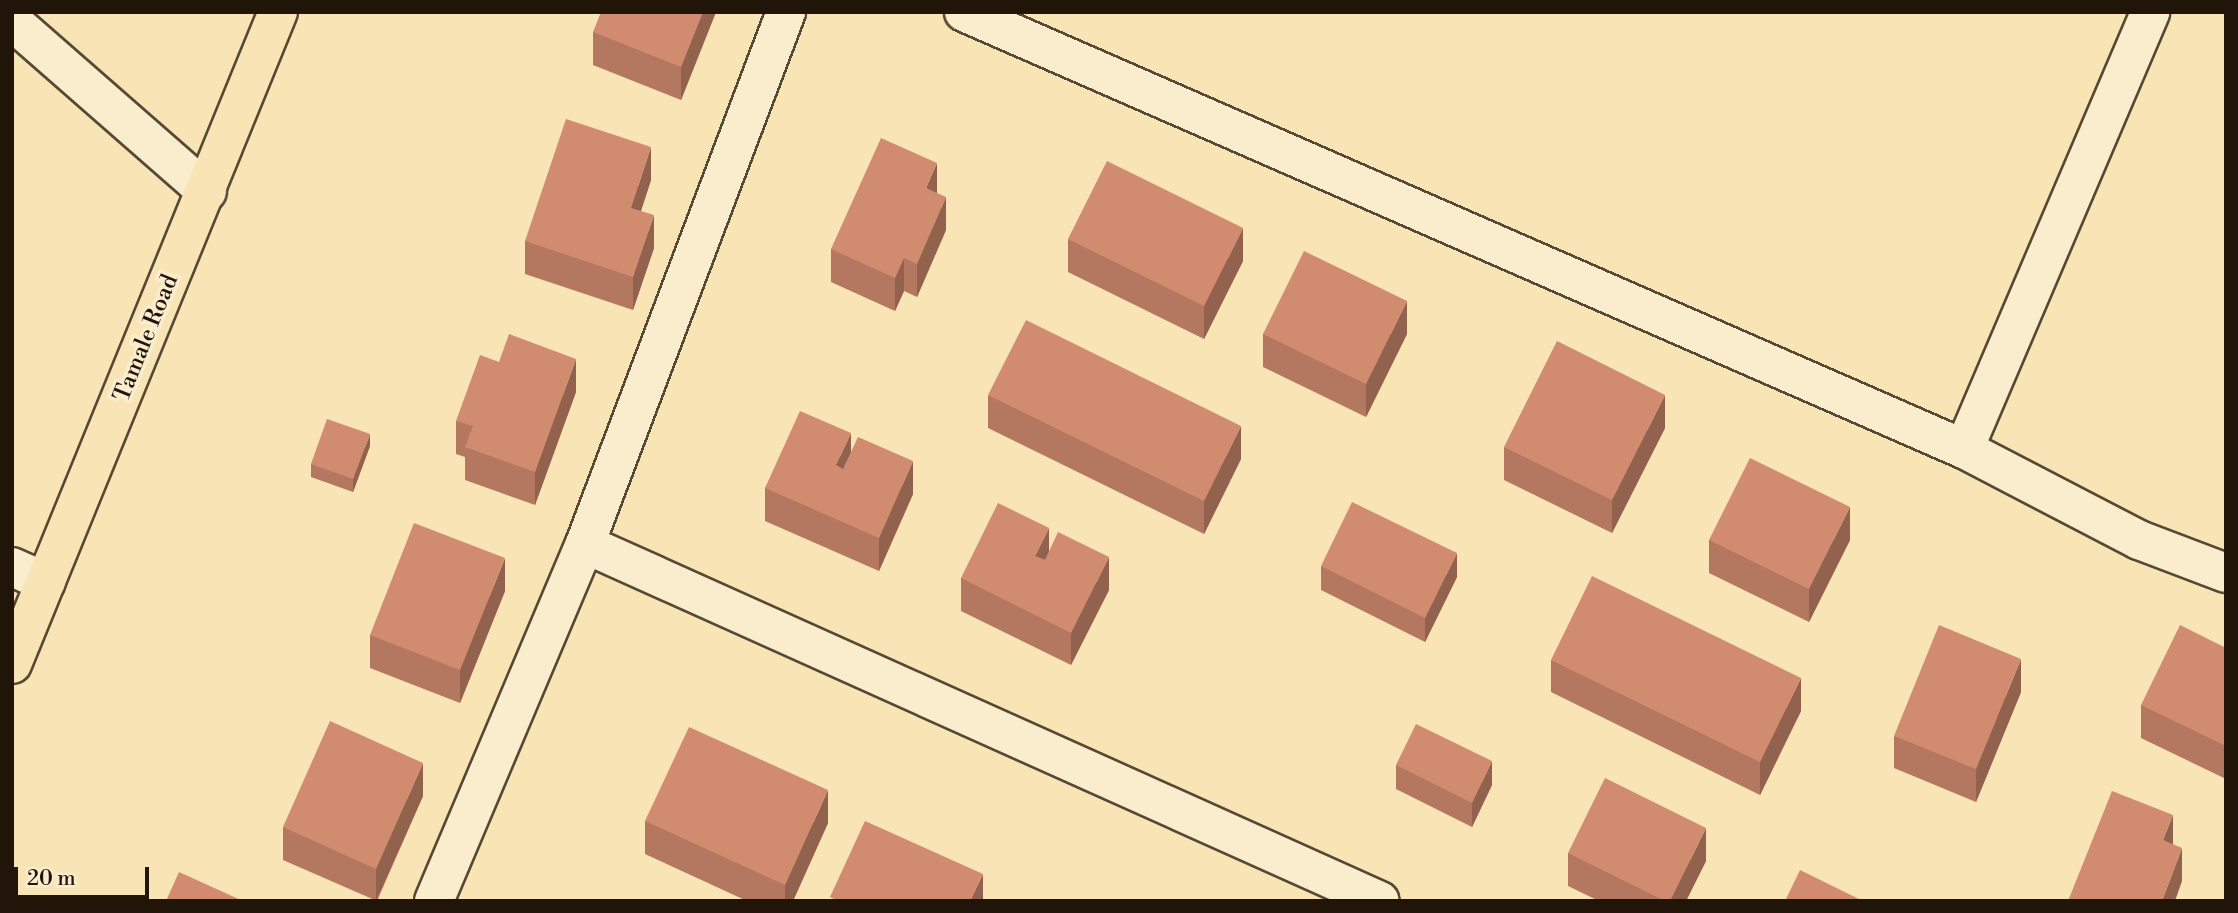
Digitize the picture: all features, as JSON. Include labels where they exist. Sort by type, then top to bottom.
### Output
[{"type":"highway","name":"Tamale Road","points":[[12,664],[29,574],[206,192],[278,12]]},
{"type":"street","points":[[435,901],[585,544],[786,12]]},
{"type":"street","points":[[964,12],[1964,449],[2138,540],[2226,573]]},
{"type":"street","points":[[1964,449],[2150,12]]},
{"type":"street","points":[[12,21],[206,192]]},
{"type":"street","points":[[585,544],[1380,901]]},
{"type":"building","points":[[601,12],[703,12],[681,67],[593,32]]},
{"type":"building","points":[[566,119],[651,147],[631,208],[654,215],[633,277],[525,241]]},
{"type":"building","points":[[881,138],[937,163],[926,188],[946,197],[917,264],[904,258],[895,278],[831,249]]},
{"type":"building","points":[[1107,161],[1243,228],[1204,306],[1068,239]]},
{"type":"building","points":[[1304,251],[1407,301],[1366,384],[1263,334]]},
{"type":"building","points":[[1026,320],[1241,426],[1204,501],[988,395]]},
{"type":"building","points":[[509,334],[576,359],[535,472],[465,447],[473,426],[456,421],[480,355],[499,362]]},
{"type":"building","points":[[1557,341],[1665,395],[1612,500],[1504,447]]},
{"type":"building","points":[[800,411],[851,433],[836,465],[843,469],[858,437],[913,461],[879,538],[765,488]]},
{"type":"building","points":[[327,419],[370,434],[353,479],[311,464]]},
{"type":"building","points":[[1750,458],[1850,507],[1809,589],[1709,540]]},
{"type":"building","points":[[1352,502],[1457,553],[1425,618],[1321,566]]},
{"type":"building","points":[[998,503],[1049,528],[1035,556],[1045,560],[1058,532],[1109,557],[1071,633],[961,578]]},
{"type":"building","points":[[414,523],[505,558],[460,670],[370,635]]},
{"type":"building","points":[[1592,576],[1801,678],[1760,762],[1551,660]]},
{"type":"building","points":[[1939,625],[2021,659],[1976,769],[1894,736]]},
{"type":"building","points":[[2180,625],[2226,648],[2226,746],[2141,705]]},
{"type":"building","points":[[330,721],[423,763],[376,869],[283,827]]},
{"type":"building","points":[[1416,724],[1492,761],[1472,803],[1396,765]]},
{"type":"building","points":[[689,727],[828,790],[785,885],[645,821]]},
{"type":"building","points":[[1605,778],[1706,828],[1670,901],[1665,901],[1568,853]]},
{"type":"building","points":[[2112,791],[2173,815],[2163,840],[2182,848],[2162,901],[2068,901]]},
{"type":"building","points":[[865,821],[983,874],[970,901],[838,901],[830,897]]},
{"type":"building","points":[[1800,870],[1863,901],[1785,901]]},
{"type":"building","points":[[179,872],[243,901],[166,901]]}]
